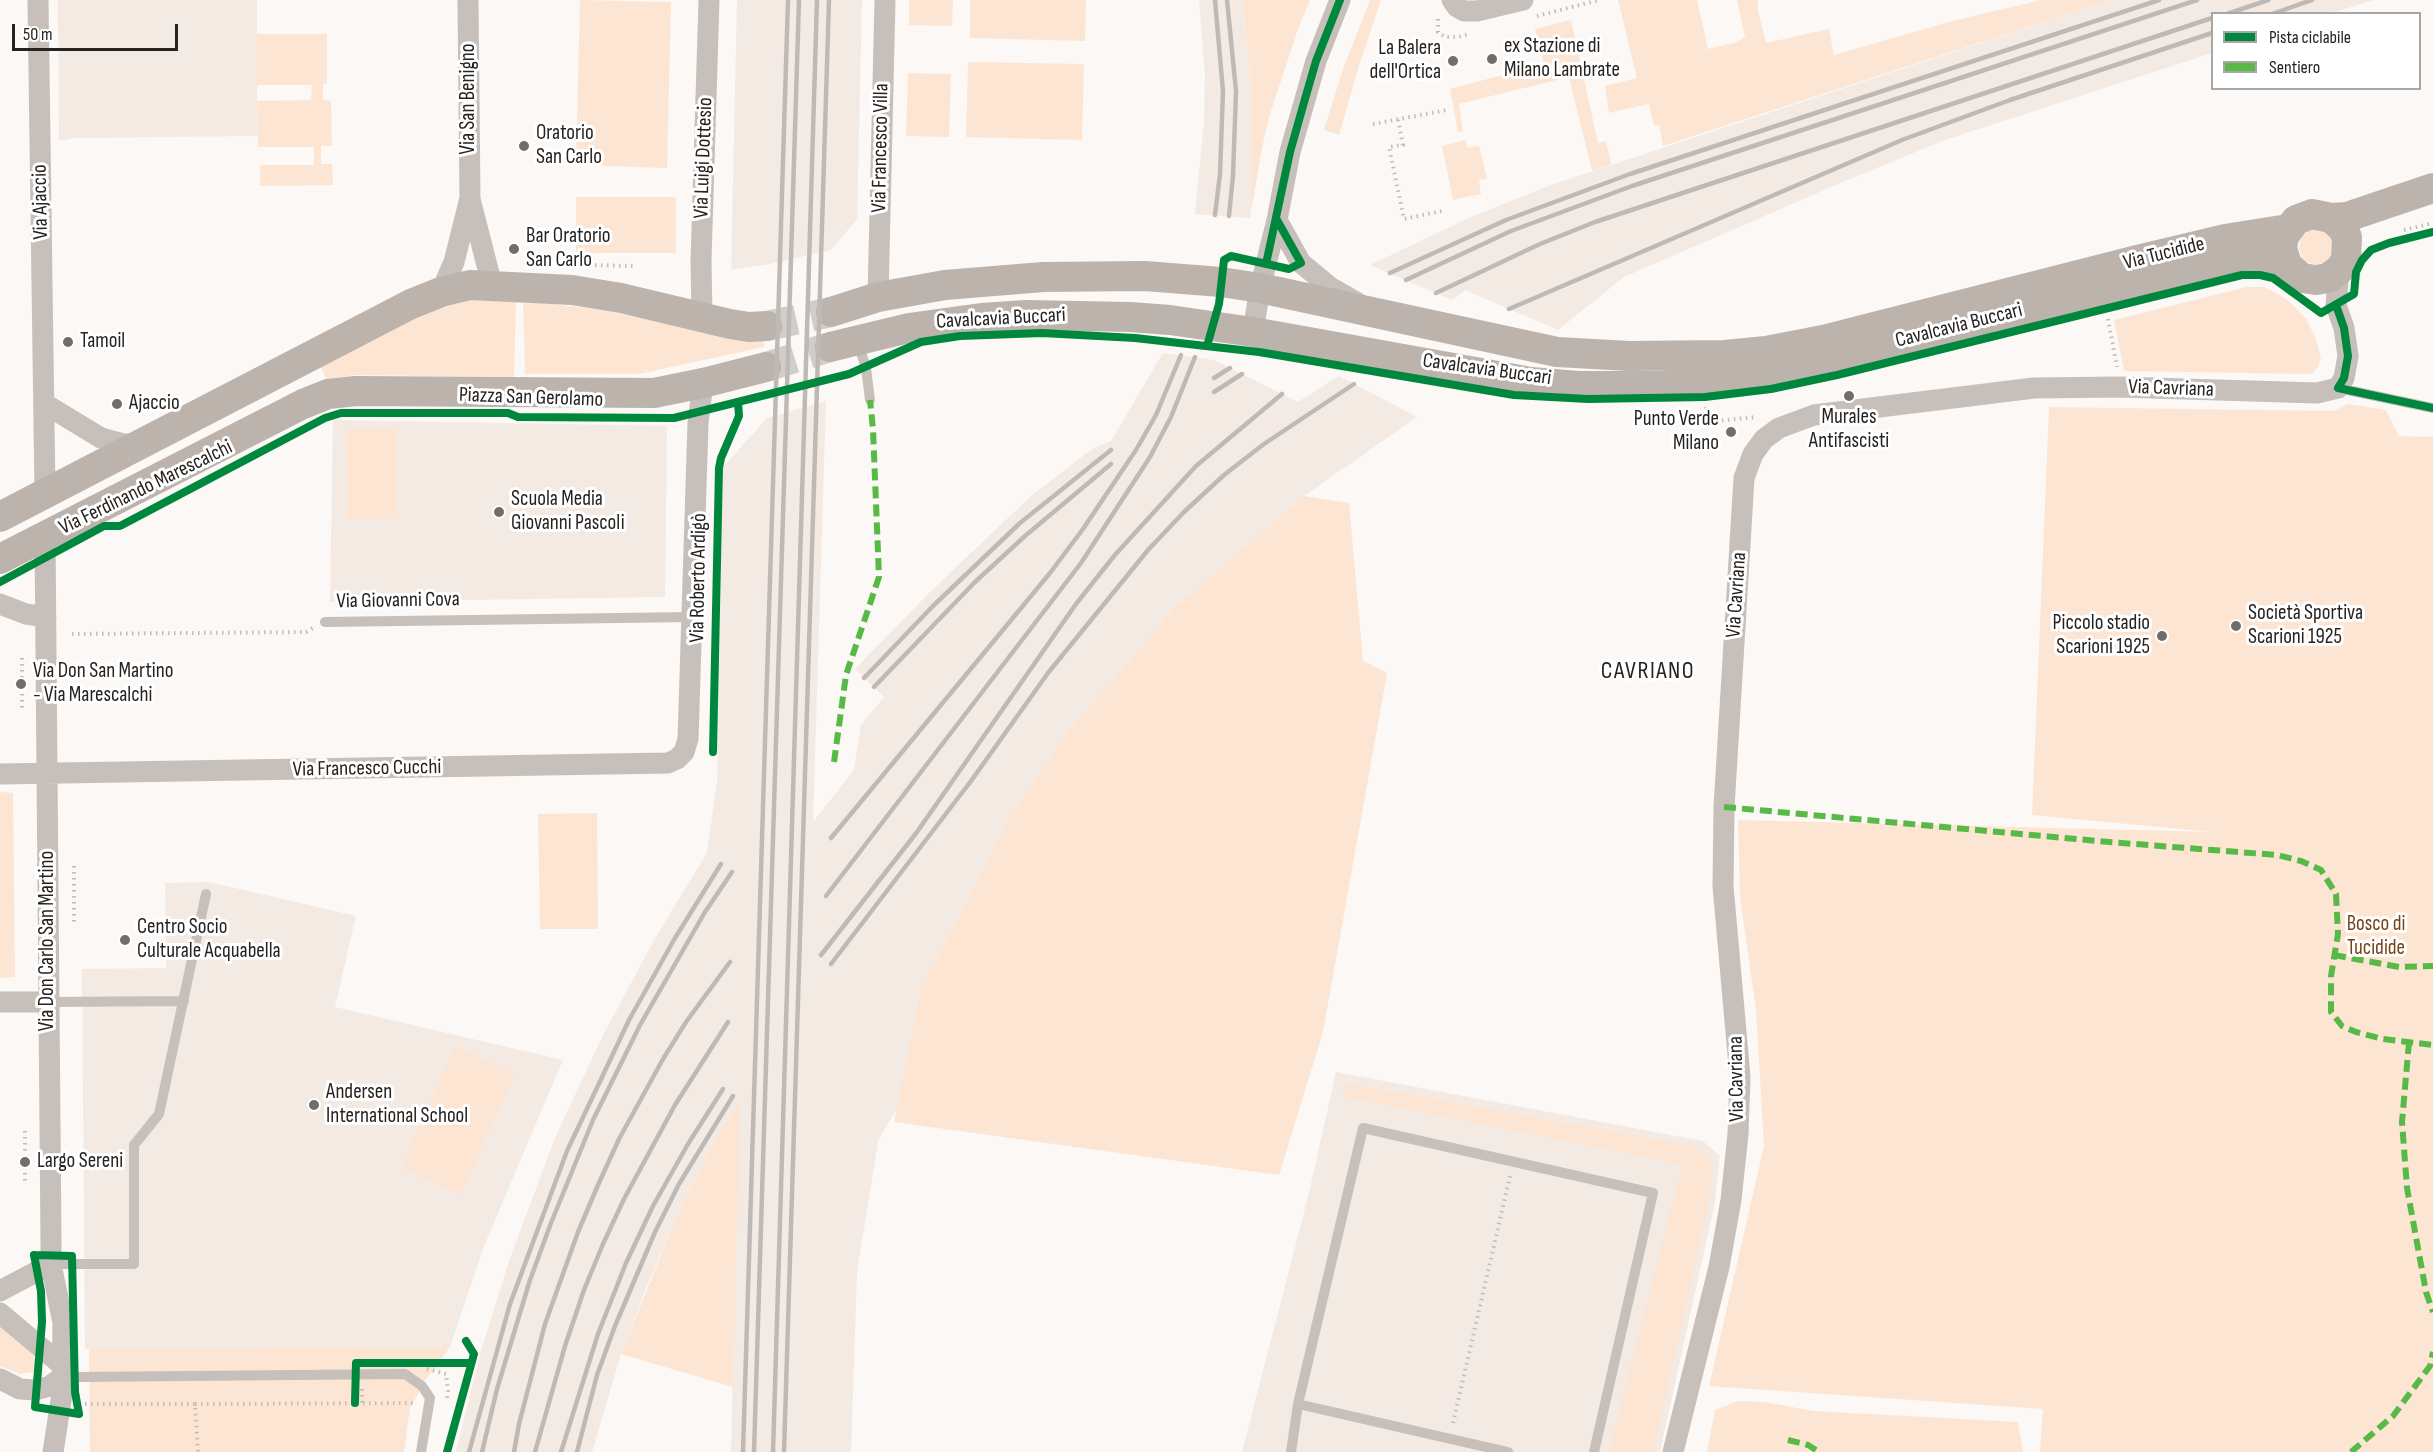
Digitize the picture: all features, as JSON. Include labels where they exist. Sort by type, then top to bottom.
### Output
[{"type":"street","name":"Via Ajaccio","points":[[38,0],[45,493]]},
{"type":"street","name":"Via San Benigno","points":[[468,0],[470,198],[492,285]]},
{"type":"street","name":"Via Luigi Dottesio","points":[[702,317],[701,261],[709,0]]},
{"type":"street","name":"Via Francesco Villa","points":[[878,297],[885,0]]},
{"type":"street","points":[[1253,333],[1260,288],[1277,220],[1290,152],[1316,61],[1340,0]]},
{"type":"street","points":[[1452,0],[1464,11],[1477,11],[1524,0]]},
{"type":"street","name":"Via Tucidide","points":[[2046,296],[2214,242],[2288,229],[2296,220],[2307,215],[2323,215],[2331,218],[2355,215],[2433,188]]},
{"type":"street","name":"Via San Benigno","points":[[441,292],[452,268],[470,198]]},
{"type":"street","points":[[2300,274],[2328,278],[2344,261],[2359,239],[2380,226],[2433,210]]},
{"type":"street","points":[[2331,218],[2346,234],[2336,305],[2344,328],[2348,356],[2344,378],[2338,388]]},
{"type":"street","name":"Cavalcavia Buccari","points":[[1277,220],[1301,263],[1330,287],[1379,315]]},
{"type":"street","points":[[2288,229],[2282,248],[2300,274],[2336,305]]},
{"type":"street","name":"Via Tucidide","points":[[2046,296],[2229,262],[2257,260],[2300,274]]},
{"type":"street","name":"Cavalcavia Buccari","points":[[831,312],[878,297],[945,285],[1043,277],[1107,276],[1180,279],[1260,288],[1557,352],[1683,357],[1766,351],[2046,296]]},
{"type":"street","points":[[441,292],[470,285],[572,290],[621,298],[749,327],[767,326]]},
{"type":"street","name":"Via Ferdinando Marescalchi","points":[[0,517],[45,493],[113,464],[141,444],[411,304],[441,292]]},
{"type":"street","name":"Cavalcavia Buccari","points":[[844,343],[936,324],[992,317],[1077,315],[1170,320],[1531,382],[1623,386],[1705,384],[1777,375],[1832,364],[2046,296]]},
{"type":"street","name":"Piazza San Gerolamo","points":[[469,391],[654,393],[703,384],[766,367]]},
{"type":"street","name":"Via Roberto Ardigò","points":[[684,752],[687,739],[698,423],[703,384]]},
{"type":"street","name":"Via Cavriana","points":[[1674,1452],[1719,1267],[1731,1200],[1738,1134],[1740,1077],[1723,886],[1725,796],[1744,478],[1753,454],[1764,439],[1779,428],[1814,414],[2034,388],[2119,387],[2317,393],[2338,388]]},
{"type":"street","name":"Via Ferdinando Marescalchi","points":[[0,559],[127,490],[328,394],[356,391],[469,391]]},
{"type":"street","points":[[45,404],[101,438],[123,444],[141,444]]},
{"type":"street","name":"Via Ferdinando Marescalchi","points":[[45,493],[45,536]]},
{"type":"street","name":"Via Don Carlo San Martino","points":[[45,536],[51,1264],[62,1313],[70,1378],[70,1408],[53,1452]]},
{"type":"street","points":[[0,604],[26,614],[46,617]]},
{"type":"street","name":"Via Francesco Cucchi","points":[[0,774],[668,763],[677,759],[684,752]]},
{"type":"street","points":[[0,1002],[48,1002]]},
{"type":"street","points":[[0,1292],[51,1264]]},
{"type":"street","points":[[0,1313],[70,1378],[36,1390],[20,1389],[0,1379]]},
{"type":"lane","points":[[844,343],[866,368],[870,400]]},
{"type":"lane","points":[[2338,388],[2433,408]]},
{"type":"lane","name":"Via Giovanni Cova","points":[[325,622],[692,617]]},
{"type":"lane","points":[[51,1264],[134,1264],[134,1145],[159,1114],[206,894]]},
{"type":"lane","points":[[48,1002],[184,1001]]},
{"type":"lane","points":[[1291,1452],[1298,1404],[1363,1128],[1653,1193],[1594,1452]]},
{"type":"lane","points":[[70,1378],[405,1374],[422,1386],[430,1398],[421,1452]]},
{"type":"lane","points":[[1298,1404],[1508,1452]]},
{"type":"path","points":[[1373,124],[1448,110]]},
{"type":"path","points":[[1398,120],[1403,145],[1389,147],[1404,219],[1442,211]]},
{"type":"path","points":[[2404,230],[2433,223]]},
{"type":"path","points":[[2411,238],[2433,232]]},
{"type":"path","points":[[578,264],[637,266]]},
{"type":"path","points":[[2108,315],[2118,374]]},
{"type":"path","points":[[1705,405],[1707,422],[1766,416]]},
{"type":"path","points":[[22,658],[22,710]]},
{"type":"path","points":[[74,866],[74,922]]},
{"type":"path","points":[[25,1131],[25,1185]]},
{"type":"path","points":[[1450,1439],[1514,1162]]},
{"type":"path","points":[[425,1363],[436,1363]]},
{"type":"path","points":[[355,1374],[355,1403]]},
{"type":"path","points":[[70,1378],[79,1414],[70,1408]]},
{"type":"path","points":[[70,1408],[195,1404],[415,1403],[414,1413]]},
{"type":"path","points":[[195,1404],[198,1452]]},
{"type":"shaded area","points":[[58,0],[257,0],[257,136],[74,138],[59,141]]},
{"type":"shaded area","points":[[737,0],[862,0],[857,219],[831,250],[731,270]]},
{"type":"shaded area","points":[[1199,0],[1243,0],[1252,101],[1250,218],[1195,214],[1204,122],[1205,76]]},
{"type":"shaded area","points":[[2110,0],[2373,0],[2335,12],[2211,12],[2211,53],[1945,140],[1845,181],[1624,277],[1558,330],[1465,290],[1452,300],[1370,265],[1471,217],[1551,185]]},
{"type":"shaded area","points":[[1163,353],[1214,360],[1298,402],[1339,376],[1417,417],[1304,496],[1177,605],[1069,730],[1014,810],[920,989],[897,1108],[878,1141],[857,1273],[851,1452],[731,1452],[739,1102],[714,1142],[680,1208],[645,1291],[621,1354],[592,1452],[456,1452],[481,1351],[509,1261],[555,1138],[603,1035],[657,935],[707,853],[717,782],[723,467],[767,418],[826,401],[813,822],[854,770],[861,725],[884,697],[855,669],[930,592],[1032,495],[1092,449],[1111,441]]},
{"type":"shaded area","name":"Scuola Media Giovanni Pascoli","points":[[333,420],[667,426],[665,597],[330,602]]},
{"type":"shaded area","name":"Andersen International School","points":[[209,882],[356,916],[335,1007],[563,1060],[484,1246],[450,1347],[85,1349],[82,969],[166,968],[165,883]]},
{"type":"shaded area","points":[[1336,1072],[1703,1141],[1720,1156],[1715,1202],[1660,1452],[1242,1452],[1308,1197]]},
{"type":"green space","points":[[580,0],[671,2],[667,168],[576,165]]},
{"type":"green space","points":[[909,0],[953,0],[952,26],[909,25]]},
{"type":"green space","points":[[970,0],[1086,0],[1085,41],[970,38]]},
{"type":"green space","points":[[1243,0],[1310,0],[1270,114],[1250,218],[1252,101]]},
{"type":"green space","points":[[1370,0],[1381,0],[1339,135],[1324,130],[1343,69]]},
{"type":"green space","points":[[1618,0],[1697,0],[1708,49],[1737,42],[1745,37],[1737,0],[1758,0],[1758,11],[1766,43],[1829,29],[1834,55],[1953,21],[2041,0],[2110,0],[1663,146],[1659,125],[1654,126],[1649,104],[1609,113],[1605,86],[1637,78]]},
{"type":"green space","points":[[1571,20],[1598,143],[1606,141],[1611,164],[1592,171],[1569,77],[1459,104],[1463,131],[1458,132],[1450,89],[1544,64],[1535,29]]},
{"type":"green space","points":[[257,34],[327,34],[327,83],[323,84],[323,100],[331,101],[332,146],[321,146],[321,164],[332,164],[333,185],[260,186],[260,165],[314,165],[314,147],[258,147],[257,101],[311,100],[312,85],[257,85]]},
{"type":"green space","points":[[968,62],[1084,64],[1082,140],[966,137]]},
{"type":"green space","points":[[908,73],[951,74],[949,137],[906,136]]},
{"type":"green space","points":[[1465,140],[1468,148],[1479,146],[1487,179],[1479,180],[1481,194],[1453,200],[1442,146]]},
{"type":"green space","points":[[576,197],[676,197],[676,253],[576,253]]},
{"type":"green space","points":[[2316,230],[2328,235],[2333,247],[2328,259],[2316,264],[2304,259],[2299,247],[2304,235]]},
{"type":"green space","points":[[2247,287],[2264,287],[2278,294],[2290,302],[2306,319],[2315,337],[2321,358],[2312,374],[2124,371],[2114,320]]},
{"type":"green space","points":[[471,299],[516,301],[514,377],[352,375],[327,381],[319,363],[412,315]]},
{"type":"green space","points":[[523,303],[596,309],[702,330],[764,334],[764,347],[639,374],[525,374]]},
{"type":"green space","name":"Bosco di Tucidide","points":[[2348,404],[2386,410],[2399,436],[2433,437],[2433,1452],[2040,1452],[2043,1409],[1709,1386],[1764,1146],[1756,1010],[1740,897],[1738,820],[2213,832],[2032,815],[2049,407],[2334,411]]},
{"type":"green space","points":[[396,429],[398,519],[347,520],[346,430]]},
{"type":"green space","points":[[1304,496],[1349,503],[1363,661],[1387,673],[1323,1032],[1279,1175],[894,1122],[920,989],[1014,810],[1069,730],[1177,605]]},
{"type":"green space","points":[[0,792],[13,793],[15,977],[0,978]]},
{"type":"green space","points":[[597,813],[598,929],[540,929],[538,814]]},
{"type":"green space","points":[[455,1046],[515,1073],[461,1195],[401,1168]]},
{"type":"green space","points":[[1346,1083],[1694,1146],[1711,1159],[1710,1198],[1653,1452],[1609,1452],[1682,1165],[1342,1097]]},
{"type":"green space","points":[[740,1100],[733,1387],[621,1354],[680,1208],[714,1142]]},
{"type":"green space","points":[[0,1324],[30,1348],[40,1371],[20,1374],[0,1366]]},
{"type":"green space","points":[[450,1347],[426,1379],[410,1408],[404,1452],[90,1452],[89,1349]]},
{"type":"green space","points":[[1738,1401],[1764,1402],[1814,1411],[2018,1422],[2023,1452],[1707,1452],[1715,1410]]},
{"type":"tunnel","points":[[767,326],[831,312]]},
{"type":"tunnel","points":[[766,367],[830,347]]},
{"type":"railway","points":[[743,1452],[788,0]]},
{"type":"railway","points":[[754,1452],[799,0]]},
{"type":"railway","points":[[773,1452],[817,0]]},
{"type":"railway","points":[[784,1452],[829,0]]},
{"type":"railway","points":[[1215,0],[1223,91],[1220,174],[1215,215]]},
{"type":"railway","points":[[1227,0],[1236,91],[1229,216]]},
{"type":"railway","points":[[1390,273],[1506,220],[1630,174],[2159,0]]},
{"type":"railway","points":[[1406,280],[1511,231],[1632,186],[2197,0]]},
{"type":"railway","points":[[2233,12],[2268,0]]},
{"type":"railway","points":[[2278,12],[2312,0]]},
{"type":"railway","points":[[1436,293],[1540,244],[1595,222],[2211,18]]},
{"type":"railway","points":[[1509,309],[1902,140],[2010,100],[2211,33]]},
{"type":"railway","points":[[831,838],[1050,573],[1083,529],[1136,450],[1156,415],[1181,355]]},
{"type":"railway","points":[[826,896],[1081,563],[1150,457],[1171,417],[1195,357]]},
{"type":"railway","points":[[1214,378],[1230,368]]},
{"type":"railway","points":[[1214,392],[1242,374]]},
{"type":"railway","points":[[831,964],[971,781],[1048,673],[1148,550],[1224,475],[1264,444],[1354,384]]},
{"type":"railway","points":[[821,955],[917,832],[1076,604],[1114,556],[1196,466],[1282,394]]},
{"type":"railway","points":[[864,678],[933,606],[1020,523],[1111,450]]},
{"type":"railway","points":[[874,687],[975,582],[1025,536],[1111,464]]},
{"type":"railway","points":[[469,1452],[510,1304],[567,1151],[629,1020],[675,938],[721,864]]},
{"type":"railway","points":[[482,1452],[497,1389],[530,1280],[593,1120],[640,1025],[705,912],[732,872]]},
{"type":"railway","points":[[514,1452],[545,1324],[578,1232],[598,1185],[619,1139],[663,1059],[686,1022],[730,962]]},
{"type":"railway","points":[[535,1452],[565,1346],[603,1244],[624,1199],[675,1105],[728,1022]]},
{"type":"railway","points":[[561,1452],[598,1334],[626,1263],[653,1206],[723,1089]]},
{"type":"railway","points":[[577,1452],[597,1375],[655,1232],[679,1184],[733,1096]]},
{"type":"marked path","points":[[834,762],[846,675],[879,577],[870,400]]},
{"type":"marked path","points":[[1724,807],[2277,855],[2301,861],[2321,870],[2336,894],[2338,934],[2331,976],[2331,1012],[2342,1026],[2356,1032],[2383,1039],[2433,1045]]},
{"type":"marked path","points":[[2334,955],[2399,967],[2433,966]]},
{"type":"marked path","points":[[2409,1042],[2402,1122],[2407,1188],[2426,1292],[2433,1312]]},
{"type":"marked path","points":[[2351,1452],[2393,1416],[2430,1366],[2433,1352]]},
{"type":"marked path","points":[[1788,1440],[1808,1445],[1819,1452]]},
{"type":"cycle path","points":[[1266,264],[1290,152],[1316,61],[1340,0]]},
{"type":"cycle path","points":[[1207,346],[1219,304],[1224,260],[1231,256],[1289,269],[1301,263],[1277,220]]},
{"type":"cycle path","points":[[0,582],[104,526],[120,526],[325,418],[341,413],[508,413],[518,417],[674,418],[849,374],[921,342],[960,336],[1042,333],[1135,338],[1259,352],[1514,395],[1588,399],[1705,397],[1771,389],[1837,375],[2242,275],[2273,278],[2321,313],[2354,294],[2356,272],[2362,260],[2371,250],[2433,232]]},
{"type":"cycle path","points":[[2336,305],[2344,328],[2348,356],[2344,378],[2338,388],[2433,408]]},
{"type":"cycle path","points":[[713,752],[719,468],[739,416],[738,402]]},
{"type":"cycle path","points":[[34,1255],[72,1256],[75,1392],[79,1414],[35,1407],[42,1322],[41,1291],[34,1255]]},
{"type":"cycle path","points":[[447,1452],[474,1354],[466,1341]]},
{"type":"cycle path","points":[[355,1403],[356,1363],[471,1363]]},
{"type":"place","name":"ex Stazione di Milano Lambrate","points":[[1492,59]]},
{"type":"place","name":"La Balera dell'Ortica","points":[[1453,61]]},
{"type":"place","name":"Oratorio San Carlo","points":[[524,146]]},
{"type":"place","name":"Bar Oratorio San Carlo","points":[[514,249]]},
{"type":"place","name":"Tamoil","points":[[68,342]]},
{"type":"place","name":"Murales Antifascisti","points":[[1849,396]]},
{"type":"place","name":"Ajaccio","points":[[117,404]]},
{"type":"place","name":"Punto Verde Milano","points":[[1731,432]]},
{"type":"place","name":"Scuola Media Giovanni Pascoli","points":[[499,512]]},
{"type":"place","name":"Società Sportiva Scarioni 1925","points":[[2236,626]]},
{"type":"place","name":"Piccolo stadio Scarioni 1925","points":[[2162,636]]},
{"type":"place","name":"Via Don San Martino - Via Marescalchi","points":[[21,684]]},
{"type":"place","name":"Centro Socio Culturale Acquabella","points":[[125,940]]},
{"type":"place","name":"Andersen International School","points":[[314,1105]]},
{"type":"place","name":"Largo Sereni","points":[[25,1162]]},
{"type":"district","name":"CAVRIANO","points":[[1648,672]]}]
